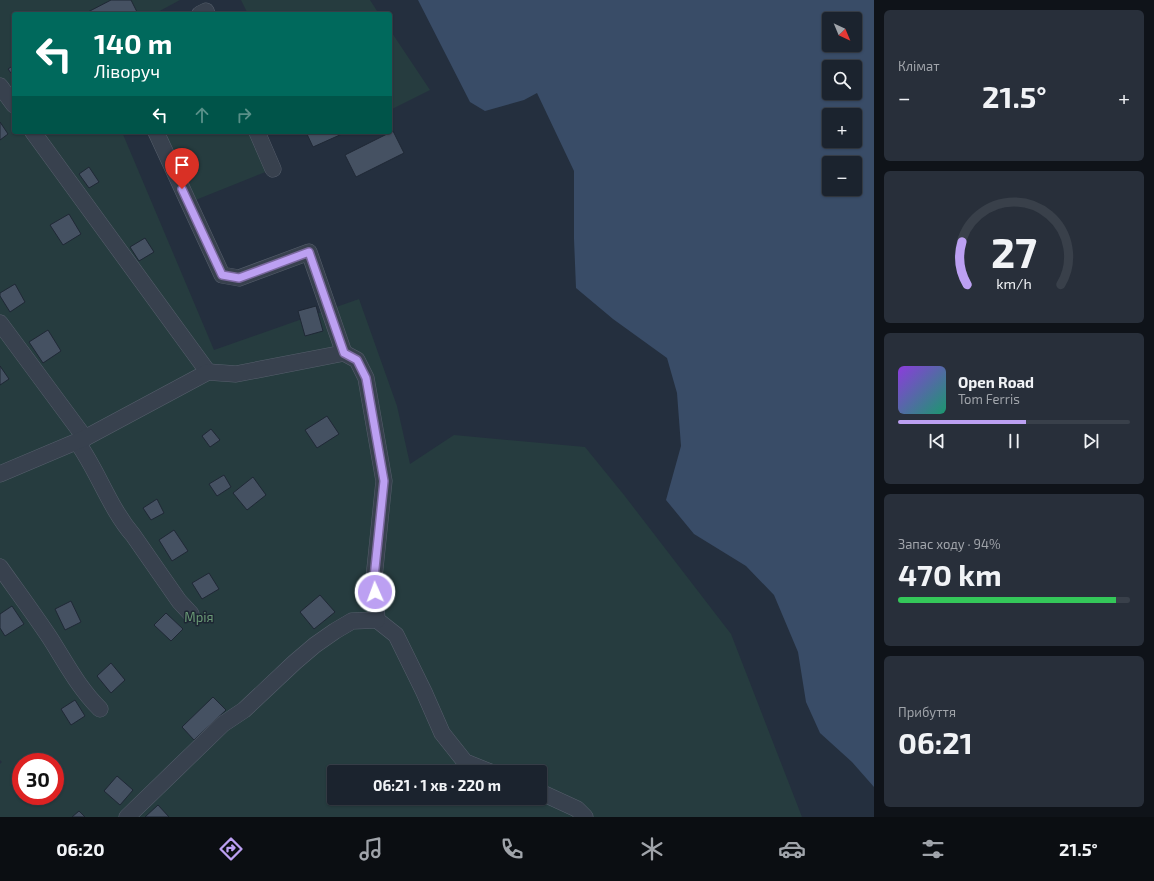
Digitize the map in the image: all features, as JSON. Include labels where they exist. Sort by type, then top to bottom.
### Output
[{"type":"street","points":[[0,86],[12,102]]},
{"type":"street","points":[[34,134],[208,372]]},
{"type":"street","points":[[157,134],[222,275],[239,278],[309,252],[344,353]]},
{"type":"street","points":[[258,134],[273,169]]},
{"type":"street","points":[[0,323],[81,440],[87,456],[114,508],[125,525],[179,601],[191,614]]},
{"type":"street","points":[[0,474],[81,440],[208,372],[236,374],[344,353],[357,360],[366,378],[384,481],[374,578],[377,620]]},
{"type":"street","points":[[0,567],[50,637],[72,674],[91,699],[100,708]]},
{"type":"street","points":[[127,817],[223,724],[244,710],[315,645],[335,630],[352,621],[377,620],[396,635],[442,733],[465,762],[472,765]]},
{"type":"street","points":[[547,795],[577,809],[584,817]]},
{"type":"green space","name":"Мрія","points":[[0,0],[180,0],[158,12],[12,12],[12,134],[123,134],[214,350],[359,299],[397,406],[410,464],[454,435],[585,447],[624,495],[731,634],[802,817],[0,817],[0,764],[2,762],[0,760]]},
{"type":"green space","points":[[241,0],[370,0],[378,12],[247,12]]},
{"type":"green space","points":[[392,33],[430,90],[392,109]]},
{"type":"green space","points":[[157,134],[258,134],[273,169],[188,203]]},
{"type":"water","points":[[418,0],[874,0],[874,787],[852,762],[820,733],[806,702],[798,652],[774,595],[746,566],[694,534],[666,500],[681,446],[677,393],[667,358],[613,319],[576,288],[574,171],[537,93],[524,100],[485,111],[470,102]]},
{"type":"building","points":[[111,0],[131,0],[137,12],[88,12]]},
{"type":"building","points":[[12,66],[12,74],[8,69]]},
{"type":"building","points":[[0,122],[8,134],[0,140]]},
{"type":"building","points":[[392,132],[404,153],[356,177],[345,155],[387,134],[392,134]]},
{"type":"building","points":[[307,134],[342,134],[313,147]]},
{"type":"building","points":[[89,167],[99,182],[89,188],[79,174]]},
{"type":"building","points":[[69,214],[81,234],[63,245],[50,225]]},
{"type":"building","points":[[145,238],[154,252],[139,261],[130,247]]},
{"type":"building","points":[[15,284],[25,302],[10,312],[0,296],[0,293]]},
{"type":"building","points":[[316,306],[323,331],[305,336],[298,311]]},
{"type":"building","points":[[48,330],[61,351],[43,363],[29,342]]},
{"type":"building","points":[[0,366],[9,379],[0,385]]},
{"type":"building","points":[[327,416],[339,434],[317,448],[305,430]]},
{"type":"building","points":[[211,429],[220,440],[210,447],[202,436]]},
{"type":"building","points":[[224,475],[231,487],[217,496],[209,484]]},
{"type":"building","points":[[253,477],[266,495],[247,510],[233,493]]},
{"type":"building","points":[[157,499],[164,513],[151,520],[143,508]]},
{"type":"building","points":[[174,530],[188,551],[172,561],[159,540]]},
{"type":"building","points":[[209,573],[219,589],[202,599],[192,583]]},
{"type":"building","points":[[320,595],[335,612],[314,629],[300,612]]},
{"type":"building","points":[[71,601],[81,622],[65,630],[55,609]]},
{"type":"building","points":[[12,606],[24,624],[5,636],[0,628],[0,614]]},
{"type":"building","points":[[166,613],[183,629],[171,641],[154,625]]},
{"type":"building","points":[[111,663],[125,680],[111,693],[97,676]]},
{"type":"building","points":[[213,697],[226,710],[194,740],[182,727]]},
{"type":"building","points":[[75,700],[85,716],[71,725],[61,709]]},
{"type":"building","points":[[117,776],[133,790],[120,805],[104,791]]},
{"type":"building","points":[[158,805],[169,817],[145,817]]},
{"type":"building","points":[[79,811],[85,817],[72,817]]},
{"type":"route","points":[[182,189],[222,275],[239,278],[309,252],[344,353],[357,360],[366,378],[384,481],[374,578],[375,592]]}]
